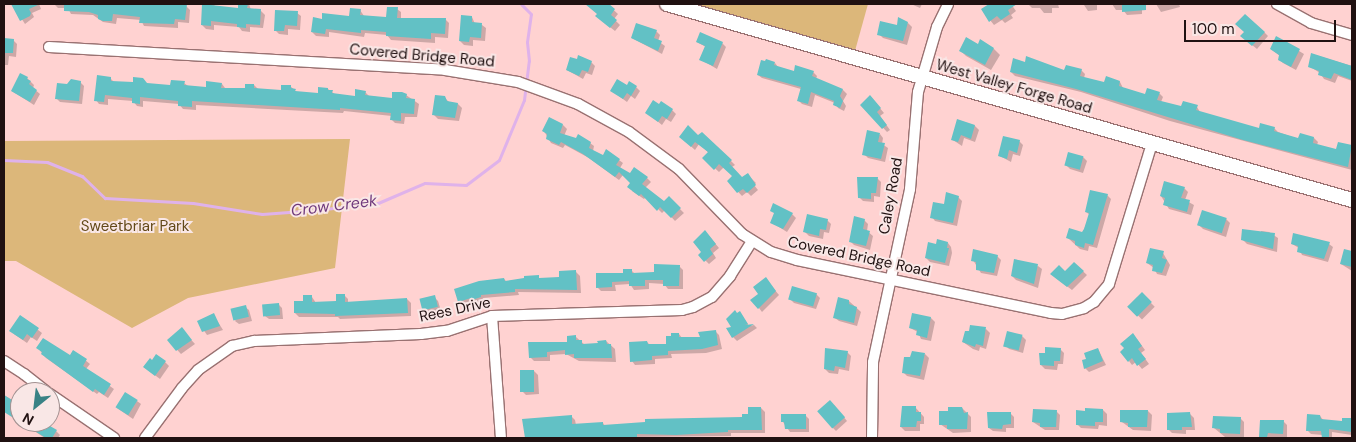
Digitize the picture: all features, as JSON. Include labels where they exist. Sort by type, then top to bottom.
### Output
[{"type":"main road","name":"West Valley Forge Road","points":[[667,4],[1352,200]]},
{"type":"street","name":"Caley Road","points":[[872,438],[873,362],[912,176],[917,99],[937,27],[948,4]]},
{"type":"street","points":[[1277,4],[1310,22],[1352,35]]},
{"type":"street","name":"Covered Bridge Road","points":[[49,46],[445,70],[522,83],[587,108],[640,139],[679,169],[734,227],[752,241],[782,256],[1062,314],[1084,308],[1102,294],[1114,274],[1152,143]]},
{"type":"street","name":"Rees Drive","points":[[145,438],[198,370],[232,346],[254,341],[423,334],[447,331],[492,316],[682,310],[708,300],[721,288],[752,241]]},
{"type":"street","points":[[492,316],[502,438]]},
{"type":"street","points":[[4,361],[34,382]]},
{"type":"street","points":[[60,401],[114,438]]},
{"type":"green space","points":[[667,4],[868,4],[853,58]]},
{"type":"green space","name":"Sweetbriar Park","points":[[350,139],[335,268],[188,298],[132,328],[16,261],[4,261],[4,141]]},
{"type":"building","points":[[11,4],[40,4],[29,9],[30,16],[20,21]]},
{"type":"building","points":[[64,4],[187,4],[185,20],[175,19],[174,24],[139,23],[140,17],[113,14],[112,21],[103,21],[98,19],[98,15],[89,12],[64,11]]},
{"type":"building","points":[[202,4],[238,8],[238,4],[248,4],[247,8],[261,9],[260,25],[246,24],[246,28],[237,27],[237,24],[211,21],[211,26],[201,25]]},
{"type":"building","points":[[585,4],[609,4],[615,9],[611,15],[617,20],[610,28],[595,16],[597,14]]},
{"type":"building","points":[[989,4],[1017,4],[1008,10],[1010,14],[1001,20],[997,16],[989,22],[981,9]]},
{"type":"building","points":[[1122,4],[1146,4],[1146,10],[1122,12]]},
{"type":"building","points":[[387,7],[398,7],[397,18],[446,18],[445,34],[431,33],[431,39],[386,36],[386,32],[361,30],[361,33],[326,29],[325,34],[311,32],[313,17],[322,19],[322,13],[349,16],[350,8],[361,9],[360,15],[386,17]]},
{"type":"building","points":[[275,10],[298,11],[297,26],[285,25],[284,31],[274,31]]},
{"type":"building","points":[[1245,14],[1265,32],[1252,46],[1240,36],[1244,32],[1235,24]]},
{"type":"building","points":[[461,15],[472,16],[472,22],[482,23],[481,38],[470,37],[469,42],[459,41]]},
{"type":"building","points":[[898,17],[908,22],[903,41],[877,35],[880,21],[897,25]]},
{"type":"building","points":[[636,23],[657,30],[654,38],[662,41],[658,51],[631,38]]},
{"type":"building","points":[[700,32],[723,42],[713,66],[699,60],[705,46],[696,42]]},
{"type":"building","points":[[1276,36],[1300,49],[1291,67],[1278,60],[1279,55],[1270,49]]},
{"type":"building","points":[[966,37],[978,44],[980,39],[994,48],[985,65],[959,51]]},
{"type":"building","points":[[4,38],[14,39],[13,53],[4,53]]},
{"type":"building","points":[[1311,53],[1352,66],[1352,80],[1334,73],[1331,79],[1318,75],[1319,71],[1308,67]]},
{"type":"building","points":[[578,55],[592,61],[588,72],[582,70],[579,76],[566,70],[570,57],[577,59]]},
{"type":"building","points":[[1026,56],[1064,70],[1066,65],[1082,69],[1080,76],[1104,82],[1106,76],[1120,81],[1119,86],[1145,94],[1147,88],[1160,92],[1157,100],[1181,106],[1183,101],[1198,105],[1196,110],[1259,128],[1260,123],[1275,127],[1274,131],[1298,138],[1300,133],[1314,137],[1313,143],[1336,149],[1338,142],[1352,145],[1348,167],[1243,140],[1076,89],[1010,72],[1013,58],[1025,62]]},
{"type":"building","points":[[766,59],[775,62],[774,65],[794,71],[795,65],[814,71],[812,76],[843,89],[840,96],[843,101],[840,108],[833,105],[834,101],[811,92],[808,104],[797,101],[801,87],[757,75],[761,60],[765,61]]},
{"type":"building","points":[[20,73],[28,77],[27,79],[31,81],[29,84],[37,90],[30,102],[11,91]]},
{"type":"building","points":[[97,75],[111,77],[111,81],[133,82],[133,77],[143,78],[147,83],[170,85],[171,80],[185,81],[184,85],[206,87],[206,81],[222,83],[221,88],[245,88],[245,84],[254,84],[254,88],[281,90],[281,85],[291,85],[291,88],[296,89],[295,91],[318,93],[318,87],[333,90],[332,93],[355,96],[355,89],[366,91],[365,95],[392,98],[392,92],[402,92],[407,94],[406,98],[415,99],[414,114],[401,113],[401,121],[390,120],[391,113],[340,108],[340,110],[192,101],[192,107],[178,106],[178,101],[140,97],[140,104],[132,103],[132,98],[105,95],[104,102],[94,101]]},
{"type":"building","points":[[71,79],[81,81],[79,101],[55,99],[57,83],[67,84]]},
{"type":"building","points":[[617,79],[627,85],[629,81],[637,86],[631,96],[627,93],[623,99],[610,91]]},
{"type":"building","points":[[435,95],[445,96],[447,101],[458,103],[455,118],[432,115]]},
{"type":"building","points":[[870,95],[881,108],[877,112],[887,125],[882,129],[860,105]]},
{"type":"building","points":[[653,100],[659,104],[661,101],[673,109],[667,119],[662,116],[658,122],[645,113]]},
{"type":"building","points":[[549,117],[563,124],[560,133],[576,138],[578,134],[591,142],[589,148],[603,155],[606,149],[620,159],[616,165],[630,173],[634,167],[648,177],[642,184],[664,201],[669,196],[681,208],[671,218],[660,207],[657,211],[641,194],[639,196],[627,187],[630,183],[619,172],[615,177],[583,154],[561,142],[559,145],[546,139],[547,134],[542,131]]},
{"type":"building","points":[[957,119],[975,125],[971,139],[961,135],[958,142],[951,140]]},
{"type":"building","points":[[688,125],[698,135],[702,132],[732,160],[729,163],[742,177],[748,173],[756,185],[747,193],[743,189],[737,193],[727,181],[732,176],[719,164],[714,170],[702,158],[708,152],[695,142],[691,147],[679,137]]},
{"type":"building","points":[[867,130],[880,133],[878,142],[885,143],[881,159],[862,155]]},
{"type":"building","points":[[1003,136],[1020,140],[1017,153],[1009,150],[1007,159],[998,156]]},
{"type":"building","points":[[1068,152],[1083,156],[1080,170],[1064,166]]},
{"type":"building","points":[[857,177],[878,177],[876,193],[871,193],[871,199],[858,198]]},
{"type":"building","points":[[1164,181],[1185,187],[1181,198],[1190,200],[1187,212],[1163,205],[1165,198],[1160,196]]},
{"type":"building","points":[[1090,190],[1108,194],[1093,245],[1085,243],[1084,248],[1075,245],[1075,241],[1066,238],[1069,228],[1082,232],[1084,229],[1089,213],[1085,212]]},
{"type":"building","points":[[946,192],[959,196],[953,223],[930,218],[933,202],[944,204]]},
{"type":"building","points":[[773,203],[793,213],[783,229],[770,223],[774,213],[770,211]]},
{"type":"building","points":[[1202,210],[1227,218],[1222,233],[1197,225]]},
{"type":"building","points":[[807,214],[828,219],[826,230],[820,229],[819,236],[803,232]]},
{"type":"building","points":[[854,216],[865,219],[863,229],[870,231],[866,246],[849,242]]},
{"type":"building","points":[[1242,229],[1275,233],[1273,249],[1241,240]]},
{"type":"building","points":[[705,230],[716,244],[710,249],[713,254],[704,262],[698,255],[701,252],[693,242]]},
{"type":"building","points":[[1293,233],[1330,242],[1324,259],[1297,252],[1298,246],[1291,244]]},
{"type":"building","points":[[937,239],[948,242],[947,248],[949,248],[945,263],[925,258],[928,242],[936,244]]},
{"type":"building","points":[[1150,248],[1164,251],[1162,258],[1167,260],[1162,273],[1152,271],[1153,265],[1146,263]]},
{"type":"building","points":[[973,249],[998,255],[994,273],[976,270],[976,262],[971,261]]},
{"type":"building","points":[[1344,249],[1352,251],[1352,267],[1340,264]]},
{"type":"building","points":[[1014,259],[1038,264],[1034,284],[1011,276]]},
{"type":"building","points":[[1074,262],[1084,271],[1067,287],[1050,274],[1059,265],[1065,271]]},
{"type":"building","points":[[654,264],[680,265],[679,286],[663,286],[663,280],[645,280],[645,286],[629,286],[629,281],[612,282],[612,287],[596,288],[596,273],[623,273],[623,269],[632,269],[632,273],[654,272]]},
{"type":"building","points":[[576,270],[577,290],[515,289],[515,292],[481,295],[481,297],[472,300],[471,298],[458,302],[454,289],[479,281],[504,278],[505,281],[524,278],[524,276],[539,275],[539,278],[559,277],[559,271]]},
{"type":"building","points":[[766,277],[776,291],[758,309],[750,300],[758,294],[753,287]]},
{"type":"building","points":[[792,286],[817,293],[813,307],[788,299]]},
{"type":"building","points":[[1142,292],[1152,302],[1137,317],[1127,307]]},
{"type":"building","points":[[336,294],[345,294],[345,302],[407,298],[408,313],[335,316],[335,314],[294,313],[294,301],[303,301],[303,295],[312,295],[312,302],[336,301]]},
{"type":"building","points":[[435,295],[438,307],[422,311],[419,299]]},
{"type":"building","points":[[838,297],[849,300],[849,304],[857,307],[854,323],[833,318]]},
{"type":"building","points":[[279,303],[280,315],[263,316],[262,304]]},
{"type":"building","points":[[246,305],[249,317],[233,321],[230,309]]},
{"type":"building","points":[[735,310],[737,313],[740,311],[748,324],[745,325],[754,324],[732,338],[726,328],[731,327],[726,319]]},
{"type":"building","points":[[214,313],[220,326],[202,332],[197,321]]},
{"type":"building","points":[[912,313],[931,317],[927,338],[916,335],[917,330],[909,328]]},
{"type":"building","points":[[20,315],[39,328],[32,338],[27,334],[23,340],[9,331]]},
{"type":"building","points":[[970,325],[986,327],[983,346],[976,344],[975,347],[962,342],[965,331],[969,331]]},
{"type":"building","points":[[182,327],[192,340],[176,351],[167,340]]},
{"type":"building","points":[[716,330],[718,345],[702,349],[668,351],[668,355],[652,356],[652,360],[630,362],[629,342],[647,341],[648,344],[666,344],[666,336],[671,336],[671,333],[679,333],[679,337],[700,337],[698,332]]},
{"type":"building","points":[[1007,331],[1023,335],[1019,350],[1003,347]]},
{"type":"building","points":[[1133,333],[1142,346],[1138,349],[1146,359],[1137,366],[1132,358],[1128,362],[1120,352],[1124,348],[1120,344]]},
{"type":"building","points":[[576,335],[576,340],[582,340],[582,344],[598,343],[597,341],[606,340],[607,344],[611,344],[612,358],[574,358],[574,354],[565,355],[565,350],[547,352],[547,357],[529,358],[528,342],[567,342],[567,336]]},
{"type":"building","points":[[43,338],[70,355],[73,350],[87,359],[83,366],[111,384],[104,395],[95,389],[93,392],[41,354],[42,352],[36,348]]},
{"type":"building","points":[[1045,347],[1061,348],[1060,361],[1054,361],[1054,366],[1040,365],[1039,353],[1045,353]]},
{"type":"building","points":[[825,348],[848,351],[845,368],[835,366],[834,371],[824,369]]},
{"type":"building","points":[[1098,348],[1103,361],[1084,369],[1082,360],[1086,359],[1084,353]]},
{"type":"building","points":[[912,351],[925,353],[920,376],[902,373],[904,357],[910,357]]},
{"type":"building","points":[[156,354],[166,361],[155,376],[143,367]]},
{"type":"building","points":[[520,370],[534,370],[534,392],[520,392]]},
{"type":"building","points":[[125,392],[138,400],[128,415],[115,407]]},
{"type":"building","points":[[4,395],[10,399],[10,416],[4,412]]},
{"type":"building","points":[[830,400],[845,417],[832,429],[817,411]]},
{"type":"building","points":[[902,406],[916,406],[916,412],[921,412],[921,421],[917,421],[916,427],[900,427]]},
{"type":"building","points":[[748,407],[761,407],[762,430],[728,430],[728,432],[676,435],[637,434],[637,437],[620,438],[525,438],[522,419],[572,415],[572,424],[603,422],[603,425],[645,422],[645,419],[742,417],[742,414],[748,414]]},
{"type":"building","points":[[948,407],[962,407],[964,413],[968,412],[967,429],[947,429],[947,425],[939,425],[939,411],[948,411]]},
{"type":"building","points":[[1085,408],[1103,409],[1103,422],[1095,422],[1095,426],[1076,425],[1076,410],[1085,411]]},
{"type":"building","points":[[1033,409],[1057,410],[1056,427],[1040,427],[1040,423],[1032,422]]},
{"type":"building","points":[[1120,410],[1148,410],[1147,427],[1128,427],[1128,423],[1120,422]]},
{"type":"building","points":[[987,412],[1011,412],[1011,424],[1003,425],[1002,429],[988,428]]},
{"type":"building","points":[[1190,412],[1192,427],[1182,427],[1182,430],[1167,430],[1167,413]]},
{"type":"building","points":[[781,414],[806,414],[806,429],[785,429],[784,422],[781,422]]},
{"type":"building","points":[[1307,414],[1320,415],[1321,419],[1342,421],[1342,418],[1352,418],[1352,432],[1329,429],[1329,438],[1322,438],[1321,431],[1306,431]]},
{"type":"building","points":[[1213,416],[1241,417],[1240,434],[1220,433],[1220,429],[1212,428]]},
{"type":"building","points":[[1260,420],[1284,420],[1283,434],[1268,433],[1267,437],[1259,437]]},
{"type":"building","points":[[36,432],[56,432],[52,438],[46,438]]},
{"type":"waterway","name":"Crow Creek","points":[[4,160],[47,162],[82,176],[105,198],[193,203],[262,214],[378,203],[425,183],[466,185],[499,160],[524,100],[529,61],[527,42],[531,14],[521,4]]}]
